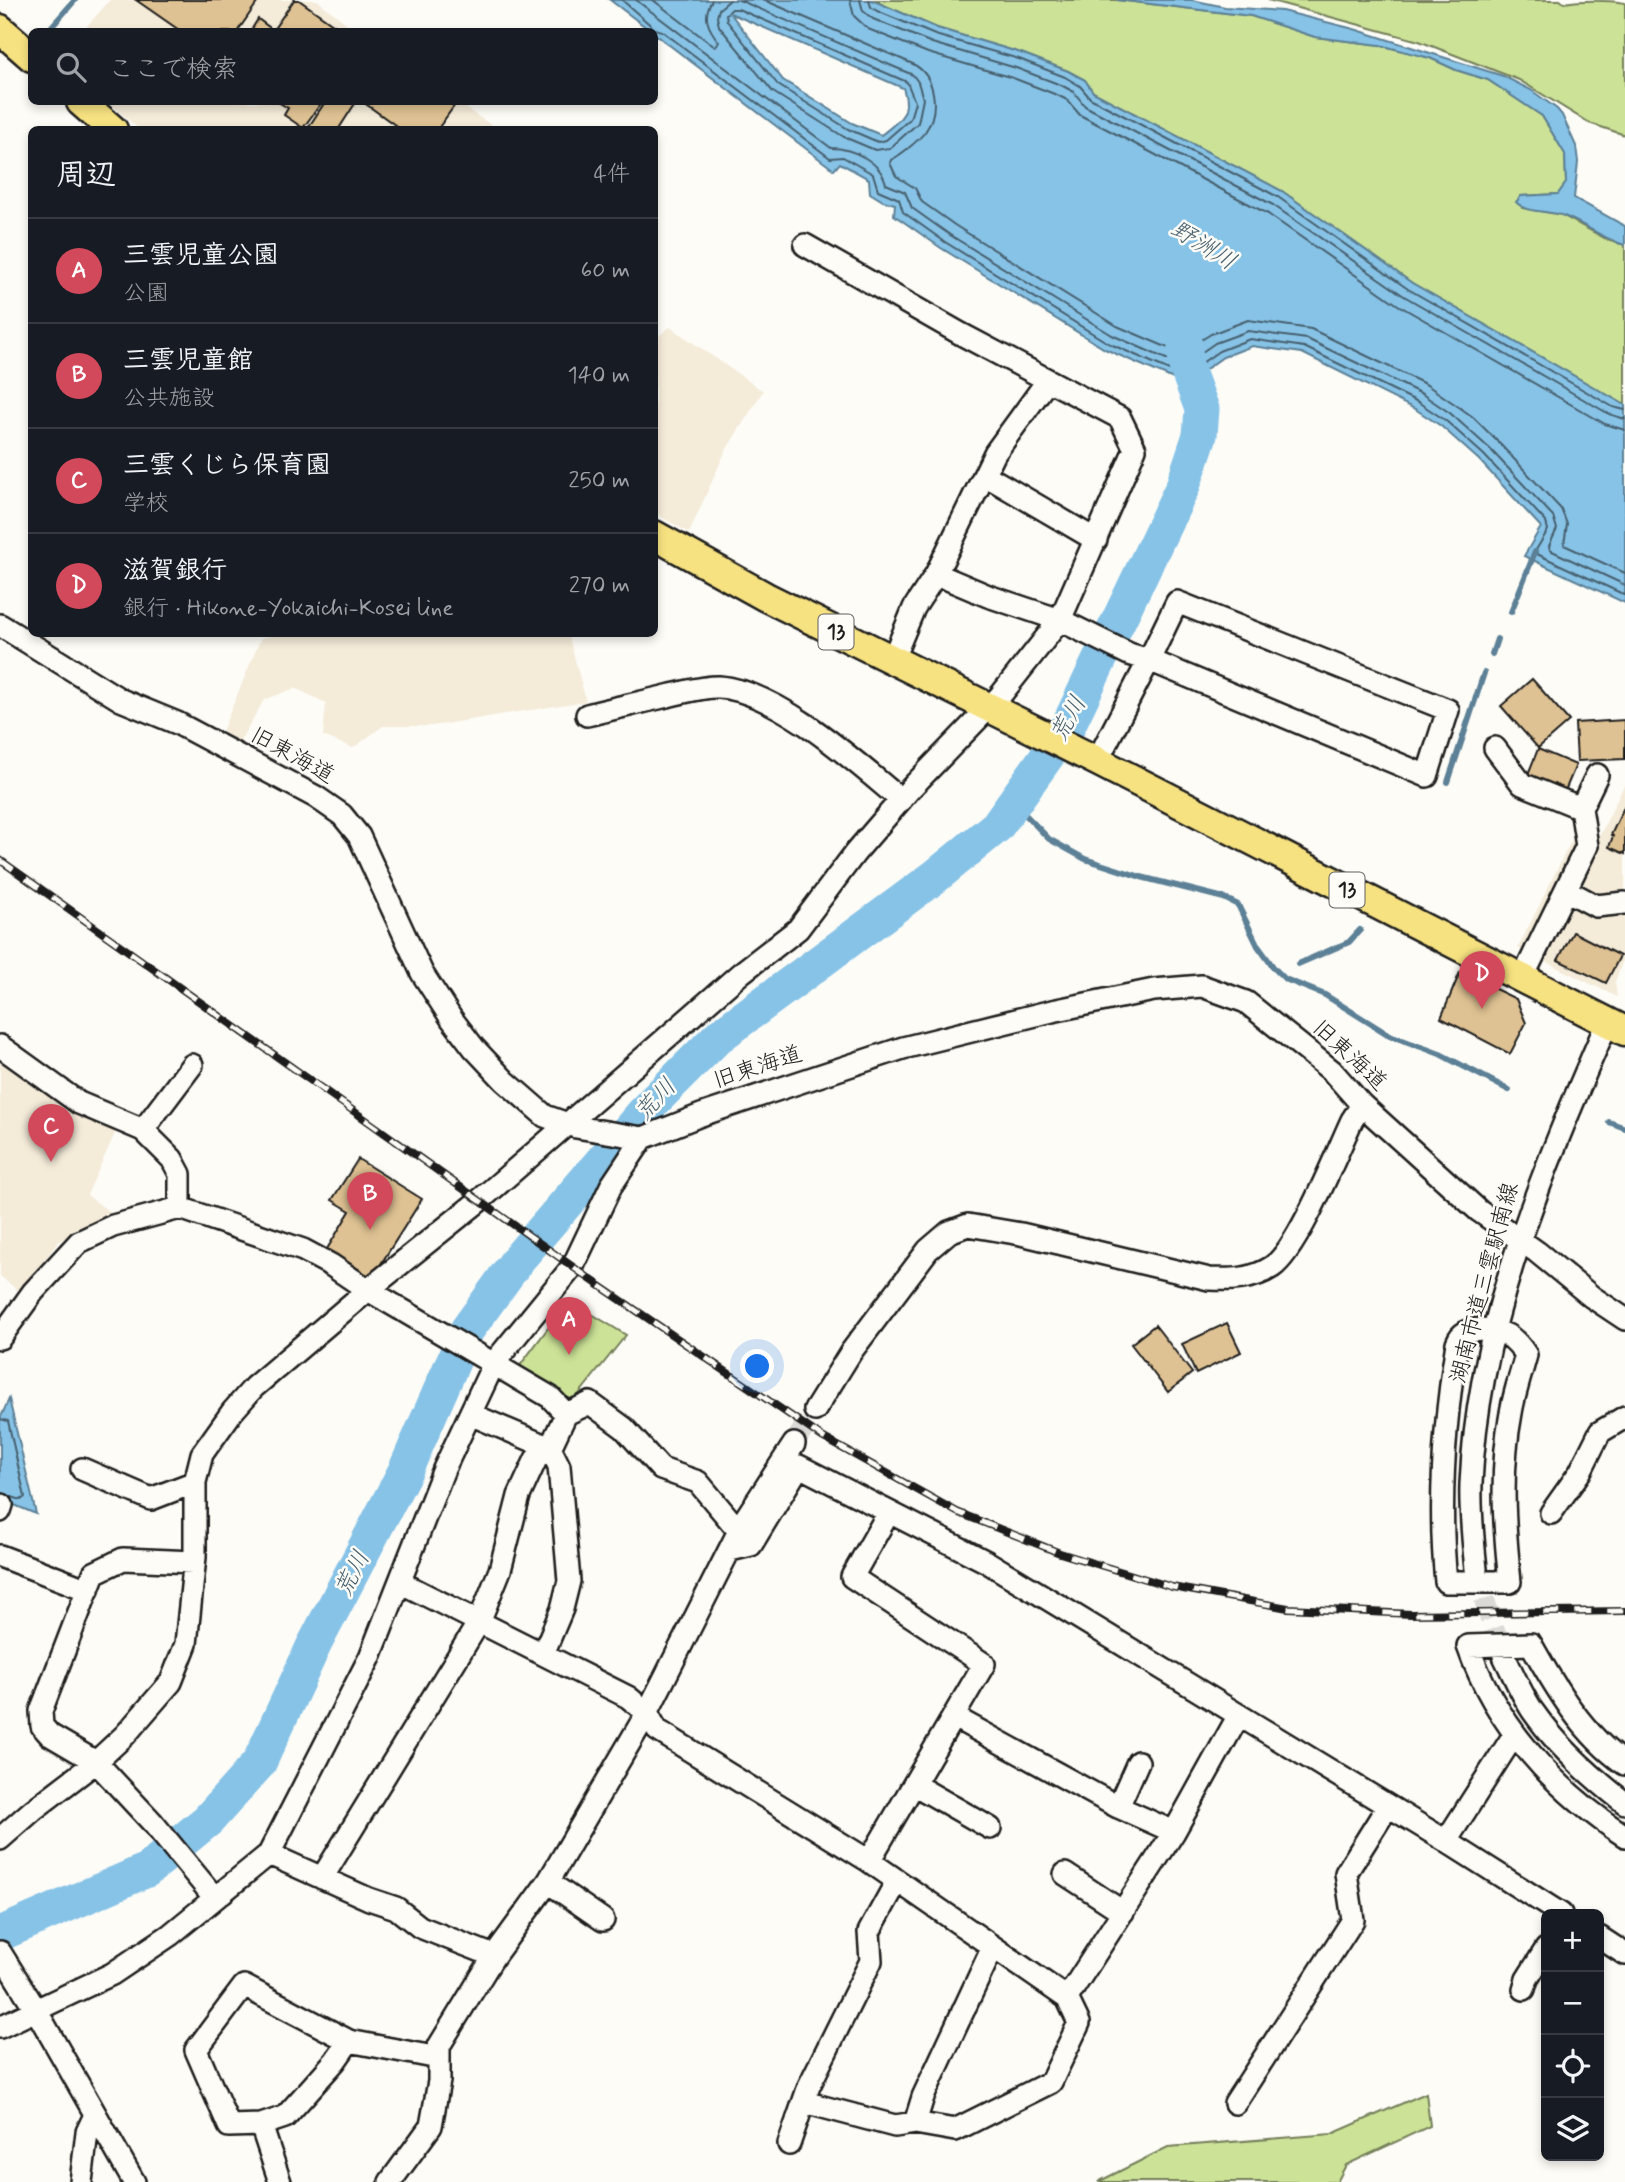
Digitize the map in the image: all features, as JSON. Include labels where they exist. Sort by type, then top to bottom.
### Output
[{"type":"main road","points":[[0,29],[28,54]]},
{"type":"main road","points":[[84,105],[108,126]]},
{"type":"main road","name":"13","points":[[658,537],[766,597],[1097,761],[1616,1027]]},
{"type":"street","points":[[0,1839],[96,1762],[125,1735],[171,1682],[186,1644],[194,1562],[195,1482],[202,1454],[219,1428],[254,1387],[368,1290],[572,1126],[741,973],[798,929],[855,853],[1064,622],[1135,449],[1120,418],[961,334],[805,245]]},
{"type":"street","points":[[892,661],[914,608],[936,574],[995,453],[1048,380]]},
{"type":"street","points":[[985,475],[1096,540]]},
{"type":"street","points":[[936,574],[988,596],[1064,622],[1139,657],[1427,776],[1448,710],[1177,602],[1139,657],[1097,761]]},
{"type":"street","name":"旧東海道","points":[[0,625],[121,700],[177,723],[316,797],[342,815],[359,836],[422,973],[450,1018],[505,1082],[545,1116],[572,1126],[643,1138],[701,1115],[903,1048],[1129,995],[1202,986],[1246,1002],[1332,1071],[1362,1105],[1479,1211],[1625,1319]]},
{"type":"street","points":[[587,715],[718,687],[745,693],[778,709],[832,742],[901,800]]},
{"type":"street","points":[[1496,748],[1522,784],[1581,808]]},
{"type":"street","points":[[1522,979],[1587,846],[1581,808],[1597,775]]},
{"type":"street","points":[[1566,890],[1596,906],[1625,903]]},
{"type":"street","name":"湖南市道三雲駅南線","points":[[1476,1569],[1471,1485],[1474,1445],[1480,1400],[1495,1331],[1519,1240],[1547,1161],[1616,1027]]},
{"type":"street","points":[[0,1046],[79,1103],[143,1130],[172,1159],[180,1174],[180,1208]]},
{"type":"street","points":[[143,1130],[192,1065]]},
{"type":"street","points":[[815,1410],[850,1352],[928,1250],[949,1232],[968,1225],[1021,1234],[1209,1279],[1236,1280],[1272,1267],[1285,1256],[1298,1233],[1352,1120],[1362,1105]]},
{"type":"street","points":[[0,2027],[33,2003],[112,1974],[170,1935],[269,1854],[370,1657],[444,1469],[470,1414],[488,1360],[573,1266],[611,1186],[643,1138]]},
{"type":"street","points":[[0,1338],[33,1292],[79,1242],[113,1226],[180,1208],[303,1250],[430,1328],[550,1396],[566,1414]]},
{"type":"street","points":[[1466,1331],[1495,1331],[1516,1340],[1526,1355],[1511,1412],[1505,1460],[1503,1502],[1510,1582],[1446,1582],[1441,1531],[1442,1461],[1457,1343],[1460,1335],[1466,1331]]},
{"type":"street","points":[[321,1878],[479,1622],[499,1570],[519,1496],[536,1459],[550,1448],[566,1414],[590,1403],[624,1428],[662,1469],[698,1482],[734,1541],[751,1545],[799,1466],[987,1562],[1554,1909]]},
{"type":"street","points":[[470,1414],[550,1448],[559,1466],[569,1581],[562,1609],[542,1654]]},
{"type":"street","points":[[1551,1513],[1580,1472],[1600,1432],[1625,1417]]},
{"type":"street","points":[[390,2182],[432,2126],[439,2081],[439,2046],[494,1956],[548,1882],[647,1713],[734,1541],[794,1444]]},
{"type":"street","points":[[82,1469],[151,1499],[195,1482]]},
{"type":"street","points":[[869,1861],[984,1664],[852,1577],[889,1512]]},
{"type":"street","points":[[0,1556],[88,1590]]},
{"type":"street","points":[[194,1562],[123,1559],[94,1573],[41,1711],[42,1726],[50,1735],[96,1762],[153,1823],[214,1898]]},
{"type":"street","points":[[400,1582],[628,1697],[647,1713],[657,1730],[869,1861],[1068,1998],[1079,2024],[1051,2082],[954,2130],[915,2123],[895,2126],[804,2102]]},
{"type":"street","points":[[1625,1764],[1582,1723],[1554,1685],[1531,1644],[1468,1646],[1479,1676],[1514,1735],[1552,1776],[1601,1821],[1625,1836]]},
{"type":"street","points":[[1504,1656],[1532,1709],[1564,1750],[1625,1802]]},
{"type":"street","points":[[1068,1998],[1174,1832],[1239,1715]]},
{"type":"street","points":[[954,1717],[1118,1807],[1174,1832]]},
{"type":"street","points":[[1446,1841],[1514,1735]]},
{"type":"street","points":[[1118,1807],[1138,1762]]},
{"type":"street","points":[[915,1785],[990,1828]]},
{"type":"street","points":[[1235,2104],[1353,1920],[1346,1873],[1388,1806]]},
{"type":"street","points":[[269,1854],[396,1908],[419,1927],[494,1956]]},
{"type":"street","points":[[1065,1874],[1123,1912]]},
{"type":"street","points":[[789,2144],[804,2102],[871,1961],[869,1932],[897,1881]]},
{"type":"street","points":[[548,1882],[603,1920]]},
{"type":"street","points":[[1604,1940],[1625,1954]]},
{"type":"street","points":[[915,2123],[923,2096],[993,1947]]},
{"type":"street","points":[[0,1952],[33,2003],[134,2182]]},
{"type":"street","points":[[1524,1989],[1541,1957]]},
{"type":"street","points":[[349,2041],[335,2061],[285,2117],[261,2125],[229,2126],[196,2050],[244,1986],[349,2041],[439,2058]]},
{"type":"street","points":[[81,2182],[87,2132],[95,2115]]},
{"type":"street","points":[[261,2125],[280,2182]]},
{"type":"shaded area","points":[[110,0],[317,0],[352,28],[86,28]]},
{"type":"shaded area","points":[[111,105],[470,105],[467,109],[492,126],[136,126]]},
{"type":"shaded area","points":[[670,327],[763,391],[725,452],[689,533],[658,515],[658,337]]},
{"type":"shaded area","points":[[569,637],[586,701],[432,726],[383,726],[353,748],[323,736],[326,703],[295,688],[264,700],[238,744],[221,734],[261,638]]},
{"type":"shaded area","points":[[1625,783],[1625,954],[1615,982],[1617,997],[1518,948],[1578,827],[1600,835]]},
{"type":"shaded area","points":[[0,1060],[117,1129],[87,1195],[111,1213],[58,1242],[21,1293],[0,1276]]},
{"type":"green space","points":[[872,0],[1117,0],[1251,16],[1315,37],[1380,45],[1430,58],[1488,80],[1542,116],[1565,154],[1566,183],[1558,194],[1521,196],[1522,208],[1562,215],[1610,241],[1625,245],[1625,405],[1412,283],[1282,191],[1093,92],[1085,80],[1021,53],[937,28]]},
{"type":"green space","points":[[1268,0],[1560,0],[1564,3],[1625,3],[1625,135],[1589,123],[1519,80],[1419,41]]},
{"type":"green space","points":[[569,1300],[626,1335],[571,1404],[513,1375]]},
{"type":"green space","points":[[1426,2093],[1430,2126],[1346,2165],[1337,2182],[1098,2182],[1168,2147],[1332,2134]]},
{"type":"water","name":"野洲川","points":[[610,0],[872,0],[937,28],[1021,53],[1068,71],[1085,80],[1093,92],[1282,191],[1412,283],[1625,405],[1625,603],[1524,556],[1541,527],[1479,460],[1441,426],[1415,409],[1302,353],[1252,346],[1223,357],[1185,384],[1105,349],[941,248],[894,215],[895,204],[870,193],[869,179],[840,163],[834,170],[658,36],[658,28],[647,28]],"holes":[[[730,13],[903,88],[903,116],[881,135],[852,123],[783,80]]]},
{"type":"water","points":[[1117,0],[1192,0],[1225,7],[1282,11],[1354,29],[1503,76],[1531,90],[1562,115],[1576,146],[1578,162],[1574,198],[1625,226],[1625,245],[1564,216],[1532,210],[1516,202],[1521,196],[1558,194],[1566,183],[1565,154],[1542,116],[1488,80],[1430,58],[1380,45],[1315,37],[1251,16]]},
{"type":"water","points":[[9,1399],[36,1514],[0,1499],[0,1419]]},
{"type":"building","points":[[136,0],[259,0],[240,28],[176,28]]},
{"type":"building","points":[[294,0],[299,0],[338,28],[274,28]]},
{"type":"building","points":[[258,19],[270,28],[252,28]]},
{"type":"building","points":[[283,105],[320,105],[304,126],[284,115],[288,108]]},
{"type":"building","points":[[323,105],[354,105],[341,126],[309,126]]},
{"type":"building","points":[[367,105],[455,105],[440,126],[396,126]]},
{"type":"building","points":[[1532,679],[1569,721],[1538,748],[1501,706]]},
{"type":"building","points":[[1625,720],[1625,759],[1577,761],[1575,723]]},
{"type":"building","points":[[1538,749],[1576,765],[1562,798],[1525,782]]},
{"type":"building","points":[[1625,805],[1625,854],[1609,847],[1613,836],[1611,835]]},
{"type":"building","points":[[1573,932],[1620,956],[1606,983],[1558,960]]},
{"type":"building","points":[[1460,972],[1516,999],[1526,1023],[1510,1054],[1441,1018]]},
{"type":"building","points":[[358,1159],[422,1199],[372,1278],[327,1249],[350,1211],[332,1200]]},
{"type":"building","points":[[1227,1323],[1241,1352],[1196,1374],[1182,1344]]},
{"type":"building","points":[[1155,1325],[1192,1373],[1168,1392],[1131,1344]]},
{"type":"waterway","points":[[50,28],[75,0]]},
{"type":"waterway","name":"荒川","points":[[0,1934],[147,1870],[208,1820],[259,1763],[314,1645],[405,1471],[467,1330],[519,1258],[652,1103],[718,1037],[936,876],[997,826],[1067,728],[1183,486],[1200,435],[1202,409],[1186,366],[1184,333]]},
{"type":"waterway","points":[[1511,612],[1535,552]]},
{"type":"waterway","points":[[1492,654],[1497,639]]},
{"type":"waterway","points":[[1448,782],[1484,673]]},
{"type":"waterway","points":[[1014,803],[1049,839],[1085,859],[1141,877],[1224,898],[1238,905],[1258,946],[1285,979],[1325,995],[1389,1035],[1440,1054],[1509,1090]]},
{"type":"waterway","points":[[1298,964],[1349,942],[1360,930]]},
{"type":"waterway","points":[[1609,1122],[1625,1128]]},
{"type":"tunnel","points":[[794,1444],[815,1410]]},
{"type":"tunnel","points":[[1476,1569],[1504,1656]]},
{"type":"railway","points":[[0,860],[590,1279],[822,1437],[957,1512],[1060,1553],[1172,1587],[1288,1608],[1411,1614],[1625,1611]]},
{"type":"place","name":"滋賀銀行","points":[[1482,1009]]},
{"type":"place","name":"三雲くじら保育園","points":[[51,1162]]},
{"type":"place","name":"三雲児童館","points":[[370,1230]]},
{"type":"place","name":"三雲児童公園","points":[[569,1355]]}]
